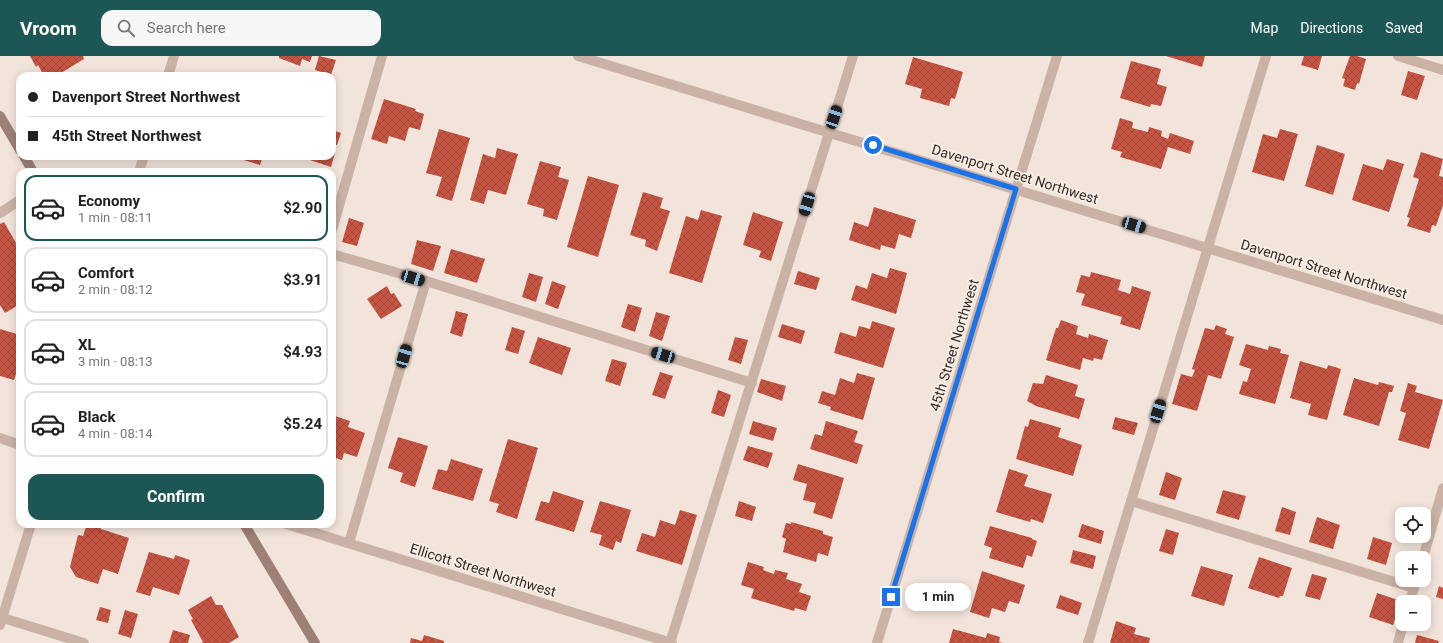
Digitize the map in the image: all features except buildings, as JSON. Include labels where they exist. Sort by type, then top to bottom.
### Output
[{"type":"main road","points":[[0,116],[16,143]]},
{"type":"main road","points":[[246,528],[316,643]]},
{"type":"street","points":[[169,72],[174,56]]},
{"type":"street","points":[[336,216],[382,56]]},
{"type":"street","name":"Davenport Street Northwest","points":[[578,56],[1443,320]]},
{"type":"street","points":[[671,643],[853,56]]},
{"type":"street","name":"45th Street Northwest","points":[[877,643],[1057,56]]},
{"type":"street","points":[[1088,643],[1266,56]]},
{"type":"street","points":[[1398,56],[1443,70]]},
{"type":"street","points":[[0,213],[16,203]]},
{"type":"street","points":[[336,255],[752,383]]},
{"type":"street","points":[[349,543],[426,282]]},
{"type":"street","points":[[0,438],[16,444]]},
{"type":"street","points":[[1424,551],[1443,488]]},
{"type":"street","points":[[1131,501],[1395,578]]},
{"type":"street","points":[[30,528],[1,620],[84,643]]},
{"type":"street","name":"Ellicott Street Northwest","points":[[299,528],[671,643]]},
{"type":"street","points":[[1398,643],[1401,631]]},
{"type":"route","points":[[873,145],[1016,189],[891,597]]}]
